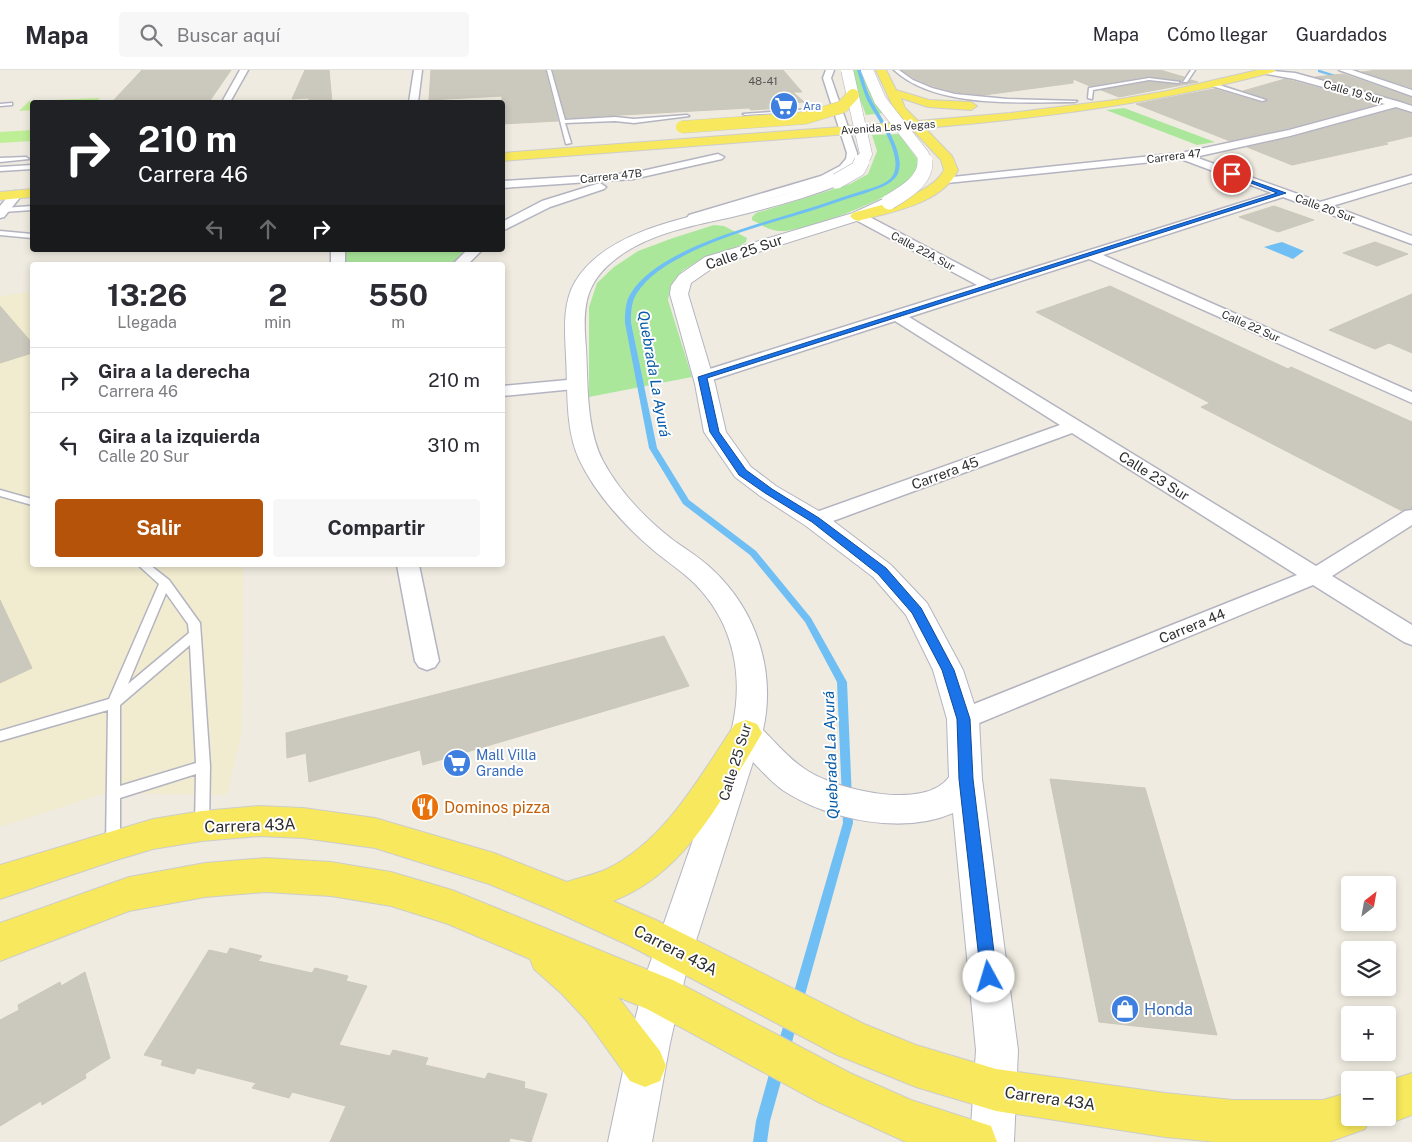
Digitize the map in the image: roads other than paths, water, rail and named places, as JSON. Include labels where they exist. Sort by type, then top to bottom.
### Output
[{"type":"main road","points":[[750,232],[742,217],[748,211],[798,198],[837,181],[858,169],[866,154],[847,70]]},
{"type":"main road","name":"Calle 25 Sur","points":[[867,70],[880,100],[923,155],[926,164],[924,173],[906,191],[889,202],[858,216],[799,234],[750,232],[692,273],[680,286],[681,302],[715,432],[743,472],[768,491],[815,520],[882,571],[917,610],[948,670],[963,719],[966,779],[997,1050],[992,1142]]},
{"type":"main road","points":[[858,216],[920,197],[947,180],[952,171],[952,165],[897,105],[881,70]]},
{"type":"main road","name":"Avenida Las Vegas","points":[[505,156],[787,130],[840,118],[869,124],[912,121],[1071,102],[1232,70]]},
{"type":"main road","name":"Avenida Las Vegas","points":[[912,121],[934,124],[1080,108],[1214,86],[1267,71]]},
{"type":"main road","points":[[892,92],[918,101],[945,106],[1071,102]]},
{"type":"main road","points":[[626,138],[684,121],[811,116],[842,107],[853,95]]},
{"type":"main road","points":[[787,130],[840,118]]},
{"type":"main road","points":[[934,124],[934,145]]},
{"type":"main road","name":"Avenida Las Vegas","points":[[505,147],[626,138],[787,130]]},
{"type":"main road","points":[[787,130],[850,146]]},
{"type":"main road","points":[[582,282],[606,258],[627,244],[662,230],[807,193],[837,181]]},
{"type":"main road","points":[[0,185],[30,182]]},
{"type":"main road","points":[[1,207],[16,195],[30,193]]},
{"type":"main road","points":[[582,282],[613,259],[653,240],[709,222],[724,222],[750,232]]},
{"type":"main road","name":"Calle 25 Sur","points":[[582,282],[578,292],[576,315],[578,381],[580,411],[589,456],[615,498],[659,541],[705,578],[727,606],[745,641],[753,688],[746,733],[673,949],[653,1021],[630,1142]]},
{"type":"main road","points":[[568,899],[625,879],[653,860],[681,831],[746,733],[774,762],[797,782],[845,803],[878,808],[906,808],[935,804],[955,794],[966,779]]},
{"type":"main road","name":"Carrera 43A","points":[[0,882],[113,845],[153,834],[202,826],[259,821],[303,822],[375,833],[494,868],[568,899],[673,949],[852,1040],[916,1066],[996,1090],[1165,1115],[1233,1122],[1323,1122],[1341,1117]]},
{"type":"main road","points":[[0,942],[130,894],[205,880],[266,874],[331,879],[391,889],[452,908],[661,995],[835,1088],[908,1121],[974,1142]]},
{"type":"main road","points":[[521,936],[555,961],[586,991],[617,1026],[645,1066]]},
{"type":"main road","points":[[1396,1099],[1412,1094]]},
{"type":"street","points":[[227,100],[244,70]]},
{"type":"street","points":[[414,100],[418,70]]},
{"type":"street","points":[[627,244],[659,228],[832,176],[850,161],[852,157],[850,146],[827,78],[830,70]]},
{"type":"street","name":"Calle 19 Sur","points":[[1343,70],[1412,93]]},
{"type":"street","name":"Calle 19 Sur","points":[[1267,71],[1294,76],[1412,109]]},
{"type":"street","name":"Carrera 47","points":[[947,180],[1181,156],[1218,150],[1319,127],[1397,104]]},
{"type":"street","name":"Calle 20 Sur","points":[[1181,156],[1412,240]]},
{"type":"street","name":"Carrera 47B","points":[[505,185],[633,176],[718,157]]},
{"type":"street","points":[[505,224],[546,204],[633,176]]},
{"type":"street","points":[[1320,206],[1412,178]]},
{"type":"street","points":[[702,377],[1283,193]]},
{"type":"street","name":"Calle 22A Sur","points":[[858,216],[988,286]]},
{"type":"street","points":[[462,262],[473,252]]},
{"type":"street","name":"Calle 22 Sur","points":[[1090,254],[1412,398]]},
{"type":"street","name":"Calle 23 Sur","points":[[896,315],[1412,636]]},
{"type":"street","points":[[505,384],[578,381]]},
{"type":"street","points":[[505,391],[578,381]]},
{"type":"street","name":"Carrera 45","points":[[815,520],[1074,426]]},
{"type":"street","name":"Carrera 44","points":[[963,719],[1314,576],[1412,516]]},
{"type":"street","points":[[408,567],[428,661]]},
{"type":"lane","points":[[549,70],[568,143]]},
{"type":"lane","points":[[896,70],[914,84],[953,94],[1071,102]]},
{"type":"lane","points":[[1181,81],[1193,70]]},
{"type":"lane","points":[[1214,86],[1264,100]]},
{"type":"lane","points":[[0,106],[10,104]]},
{"type":"lane","points":[[745,114],[840,118]]},
{"type":"lane","points":[[562,122],[615,119],[684,121]]},
{"type":"lane","points":[[0,160],[26,159]]},
{"type":"lane","points":[[0,170],[30,167]]},
{"type":"lane","points":[[1,207],[30,208]]},
{"type":"lane","points":[[0,233],[30,236]]},
{"type":"lane","points":[[0,492],[30,501]]},
{"type":"lane","points":[[145,567],[165,584],[194,623],[203,766],[202,826]]},
{"type":"lane","points":[[113,845],[114,703],[165,584]]},
{"type":"lane","points":[[0,736],[114,703],[194,635]]},
{"type":"lane","points":[[113,794],[203,766]]},
{"type":"water","points":[[1282,242],[1304,251],[1293,259],[1264,247]]},
{"type":"waterway","name":"Quebrada La Ayurá","points":[[797,1002],[848,823],[842,682],[808,620],[753,553],[686,502],[653,448],[628,323],[628,314],[633,294],[650,275],[690,251],[737,232],[864,192],[889,181],[895,175],[897,156],[888,134],[866,93],[859,70]]},
{"type":"waterway","points":[[1319,71],[1343,78]]},
{"type":"waterway","name":"Quebrada La Ayurá","points":[[783,1050],[792,1019]]},
{"type":"waterway","name":"Quebrada La Ayurá","points":[[760,1142],[763,1121],[778,1067]]},
{"type":"place","name":"Ara","points":[[784,106]]},
{"type":"place","name":"Mall Villa Grande","points":[[457,763]]},
{"type":"place","name":"Dominos pizza","points":[[425,807]]},
{"type":"place","name":"Honda","points":[[1125,1009]]}]
